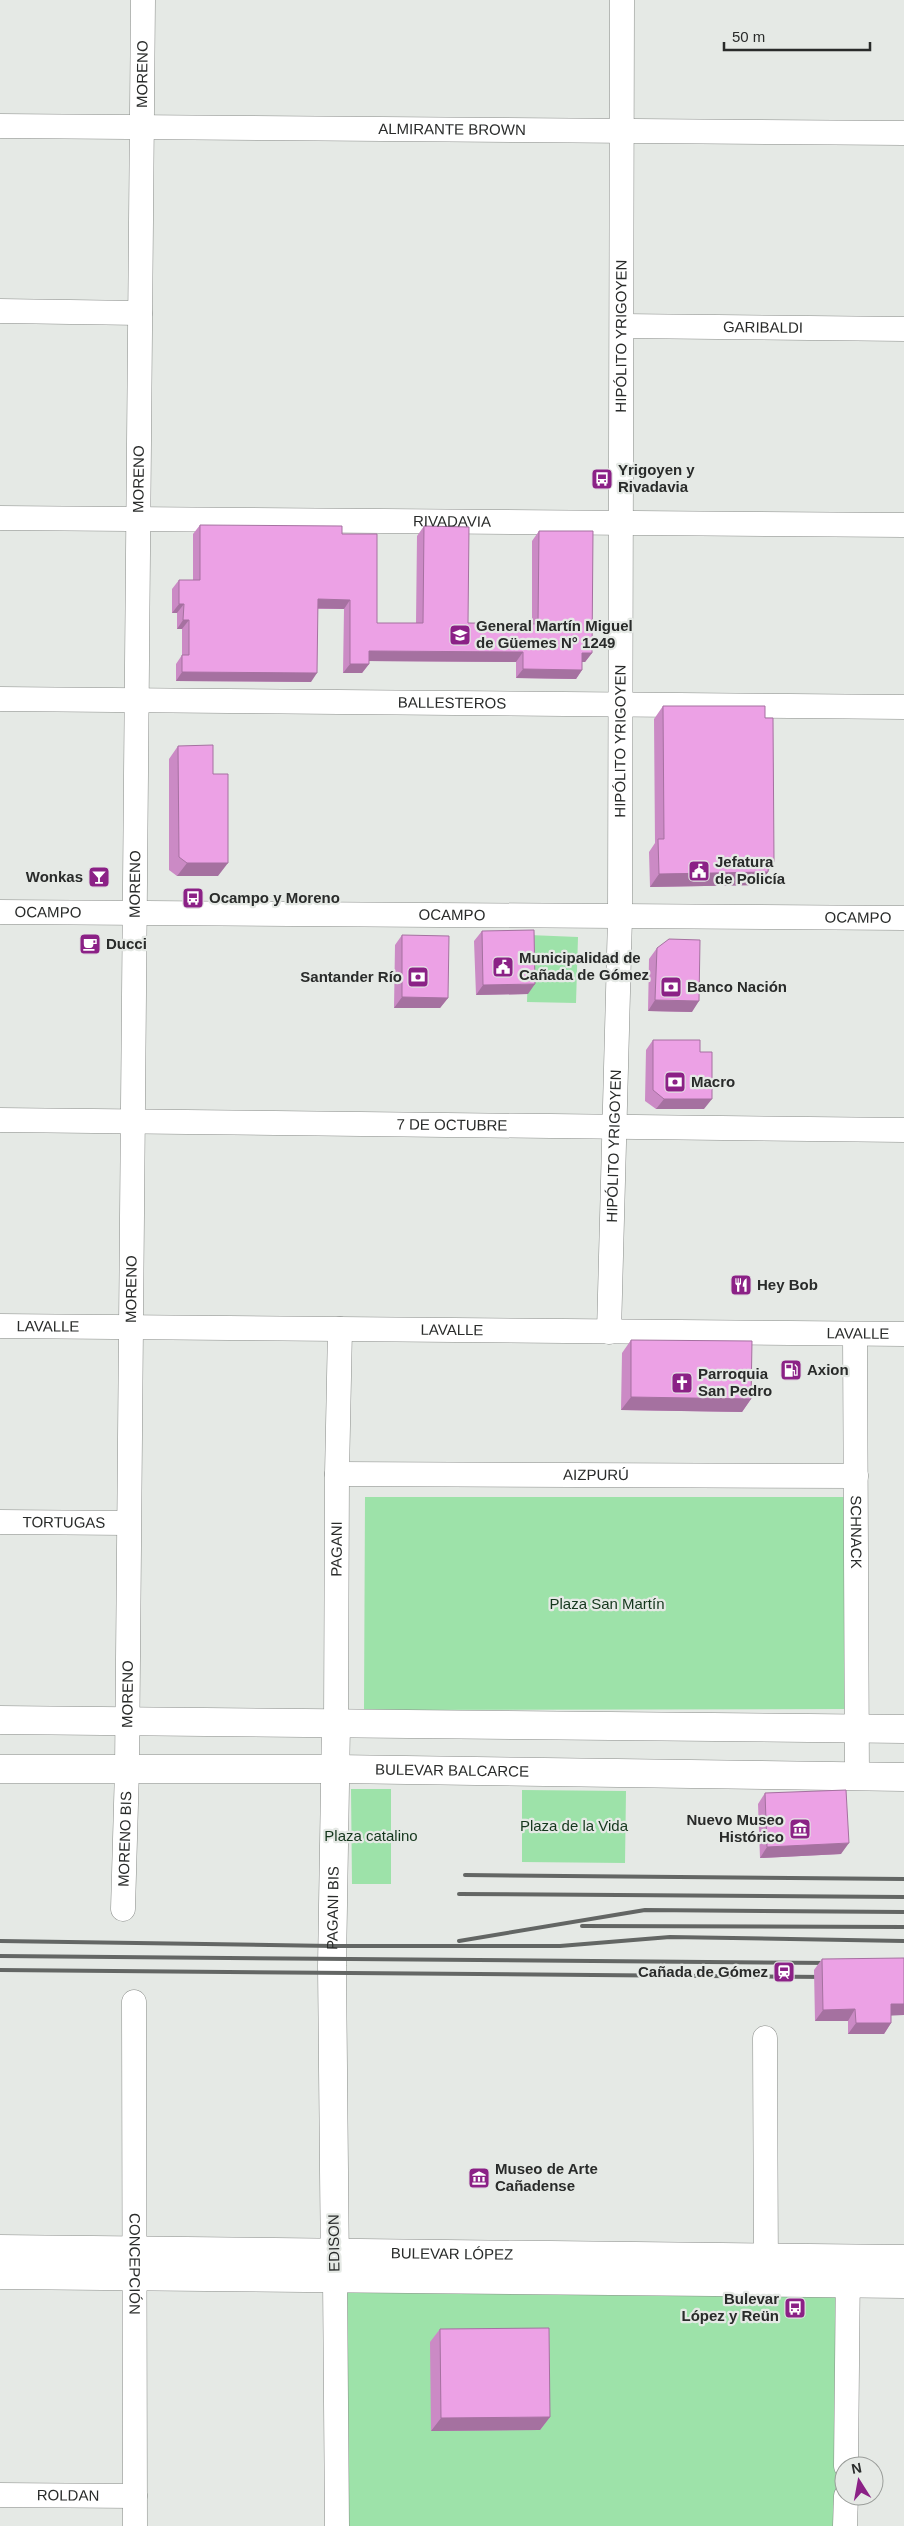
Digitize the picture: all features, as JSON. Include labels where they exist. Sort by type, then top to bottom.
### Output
[{"type":"main road","points":[[0,1720],[904,1729]]},
{"type":"main road","name":"PAGANI","points":[[336,1724],[336,1768]]},
{"type":"main road","name":"BULEVAR BALCARCE","points":[[0,1769],[336,1768],[904,1777]]},
{"type":"main road","name":"PAGANI BIS","points":[[332,1959],[336,1768]]},
{"type":"main road","name":"EDISON","points":[[332,1959],[334,2266]]},
{"type":"main road","name":"BULEVAR LÓPEZ","points":[[0,2249],[135,2264]]},
{"type":"main road","name":"BULEVAR LÓPEZ","points":[[848,2271],[904,2259]]},
{"type":"main road","name":"BULEVAR LÓPEZ","points":[[0,2275],[135,2264],[766,2270],[848,2271],[904,2284]]},
{"type":"street","name":"MORENO","points":[[126,1769],[143,0]]},
{"type":"street","name":"HIPÓLITO YRIGOYEN","points":[[609,1332],[620,917],[622,0]]},
{"type":"street","name":"ALMIRANTE BROWN","points":[[0,126],[904,133]]},
{"type":"street","points":[[0,312],[140,313]]},
{"type":"street","name":"GARIBALDI","points":[[622,326],[904,328]]},
{"type":"street","name":"RIVADAVIA","points":[[0,518],[904,525]]},
{"type":"street","name":"BALLESTEROS","points":[[0,699],[904,707]]},
{"type":"street","name":"OCAMPO","points":[[0,912],[904,918]]},
{"type":"street","name":"7 DE OCTUBRE","points":[[0,1120],[904,1130]]},
{"type":"street","name":"LAVALLE","points":[[0,1326],[904,1334]]},
{"type":"street","name":"PAGANI","points":[[336,1724],[337,1474],[340,1329]]},
{"type":"street","name":"SCHNACK","points":[[855,1334],[857,1776]]},
{"type":"street","name":"AIZPURÚ","points":[[337,1474],[856,1476]]},
{"type":"street","name":"TORTUGAS","points":[[0,1522],[128,1522]]},
{"type":"street","name":"MORENO BIS","points":[[123,1909],[126,1769]]},
{"type":"street","name":"CONCEPCIÓN","points":[[134,2002],[135,2526]]},
{"type":"street","points":[[765,2038],[766,2270]]},
{"type":"street","name":"EDISON","points":[[334,2266],[337,2526]]},
{"type":"street","points":[[846,2456],[848,2271]]},
{"type":"street","name":"ROLDAN","points":[[0,2495],[135,2496]]},
{"type":"street","points":[[845,2526],[846,2506]]},
{"type":"green space","points":[[529,935],[578,937],[576,1003],[527,1002]]},
{"type":"green space","name":"Plaza San Martín","points":[[365,1497],[849,1497],[849,1709],[364,1710]]},
{"type":"green space","name":"Plaza catalino","points":[[351,1789],[391,1789],[391,1884],[352,1884]]},
{"type":"green space","name":"Plaza de la Vida","points":[[522,1790],[626,1791],[625,1863],[522,1862]]},
{"type":"green space","points":[[335,2279],[848,2283],[844,2456],[834,2456],[834,2506],[845,2506],[845,2526],[337,2526]]},
{"type":"building","points":[[200,525],[342,526],[342,534],[377,534],[377,623],[423,623],[424,526],[469,527],[468,623],[538,624],[539,531],[593,531],[592,653],[582,653],[582,670],[523,669],[523,652],[369,651],[369,664],[350,664],[350,600],[318,599],[317,673],[182,672],[182,655],[189,655],[189,620],[183,620],[184,604],[179,604],[179,580],[200,580]]},
{"type":"building","points":[[663,706],[765,706],[765,718],[773,718],[774,862],[768,862],[768,872],[659,874],[658,839],[664,839]]},
{"type":"building","points":[[213,745],[213,774],[228,774],[228,863],[187,863],[179,857],[178,746]]},
{"type":"building","points":[[534,930],[535,984],[483,985],[482,931]]},
{"type":"building","name":"Santander Río","points":[[402,935],[449,936],[448,998],[402,997]]},
{"type":"building","name":"Banco Nación","points":[[669,939],[700,940],[699,1001],[655,1000],[657,948]]},
{"type":"building","name":"Macro","points":[[653,1040],[700,1040],[700,1052],[712,1052],[712,1099],[664,1099],[653,1090]]},
{"type":"building","name":"Parroquia San Pedro","points":[[631,1340],[752,1341],[751,1399],[631,1397]]},
{"type":"building","name":"Nuevo Museo Histórico","points":[[846,1790],[849,1843],[767,1847],[765,1793]]},
{"type":"building","points":[[904,1958],[904,2004],[891,2004],[891,2023],[856,2023],[855,2009],[823,2010],[822,1959]]},
{"type":"building","points":[[549,2328],[550,2417],[441,2418],[440,2329]]},
{"type":"railway","points":[[465,1875],[904,1879]]},
{"type":"railway","points":[[459,1894],[904,1897]]},
{"type":"railway","points":[[459,1941],[645,1910],[904,1912]]},
{"type":"railway","points":[[582,1926],[904,1927]]},
{"type":"railway","points":[[0,1941],[332,1946],[560,1946],[670,1937],[904,1941]]},
{"type":"railway","points":[[0,1956],[832,1963]]},
{"type":"railway","points":[[0,1970],[827,1977]]},
{"type":"place","name":"Yrigoyen y Rivadavia","points":[[602,479]]},
{"type":"place","name":"General Martín Miguel de Güemes N° 1249","points":[[460,635]]},
{"type":"place","name":"Jefatura de Policía","points":[[699,871]]},
{"type":"place","name":"Wonkas","points":[[99,877]]},
{"type":"place","name":"Ocampo y Moreno","points":[[193,898]]},
{"type":"place","name":"Ducci","points":[[90,944]]},
{"type":"place","name":"Municipalidad de Cañada de Gómez","points":[[503,967]]},
{"type":"place","name":"Santander Río","points":[[418,977]]},
{"type":"place","name":"Banco Nación","points":[[671,987]]},
{"type":"place","name":"Macro","points":[[675,1082]]},
{"type":"place","name":"Hey Bob","points":[[741,1285]]},
{"type":"place","name":"Axion","points":[[791,1370]]},
{"type":"place","name":"Parroquia San Pedro","points":[[682,1383]]},
{"type":"place","name":"Nuevo Museo Histórico","points":[[800,1829]]},
{"type":"place","name":"Cañada de Gómez","points":[[784,1972]]},
{"type":"place","name":"Museo de Arte Cañadense","points":[[479,2178]]},
{"type":"place","name":"Bulevar López y Reün","points":[[795,2308]]}]
